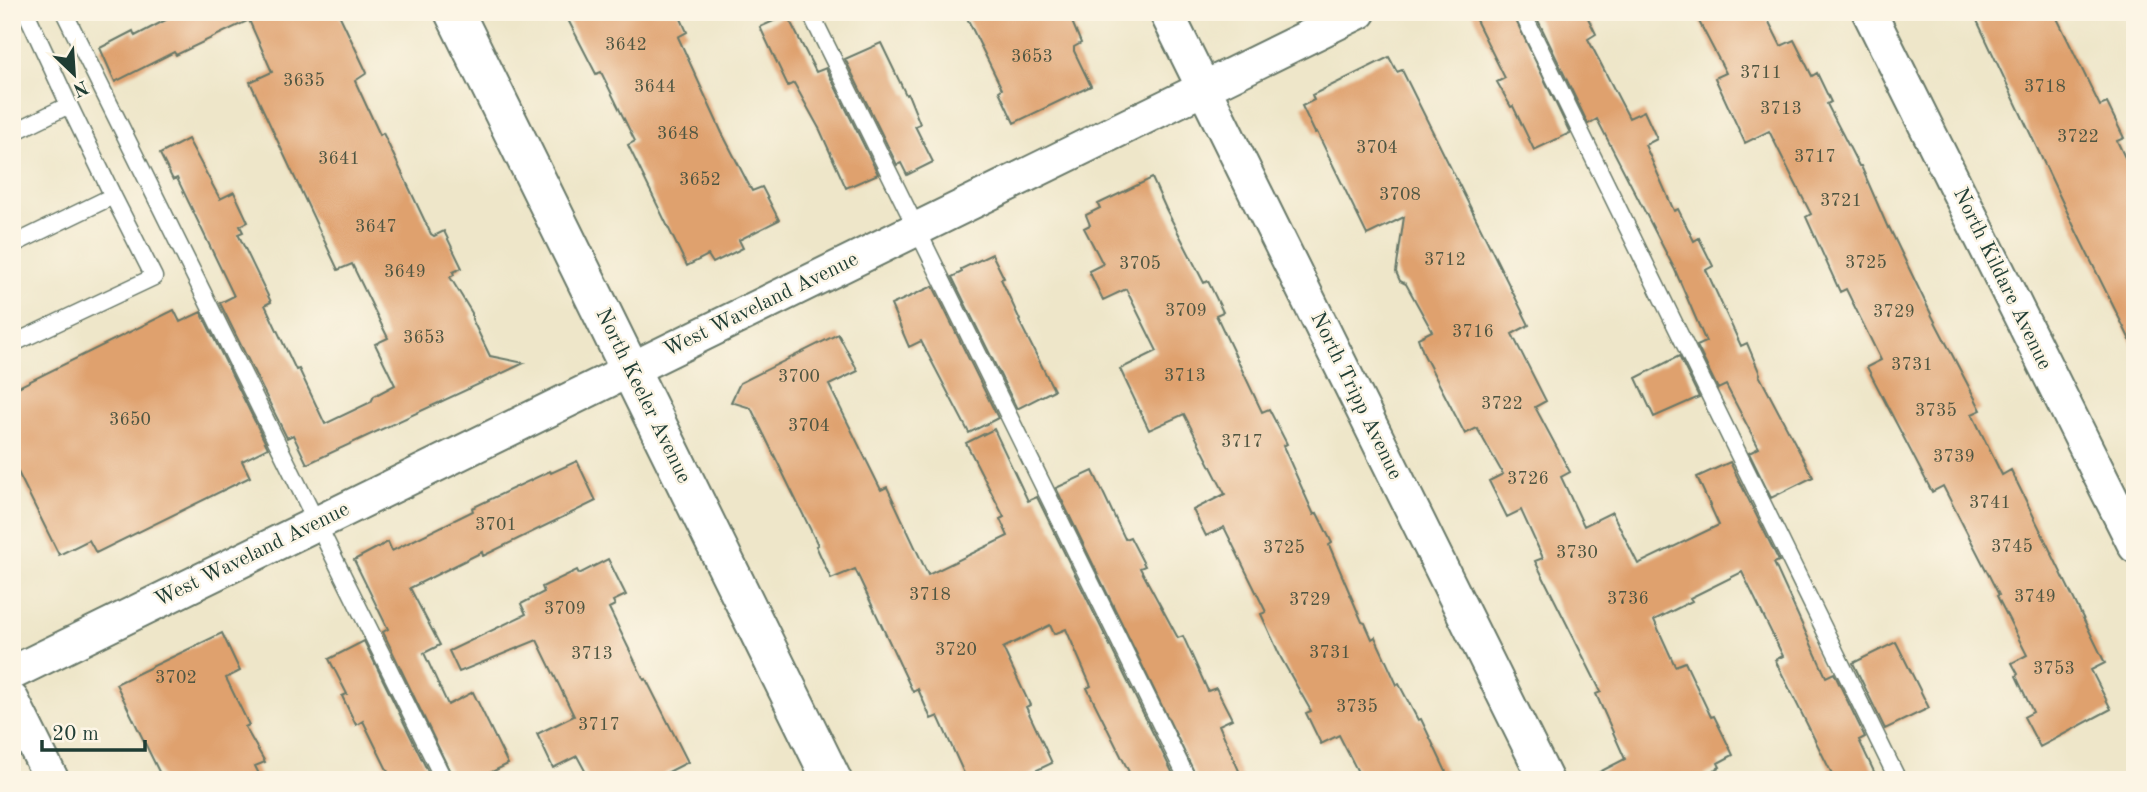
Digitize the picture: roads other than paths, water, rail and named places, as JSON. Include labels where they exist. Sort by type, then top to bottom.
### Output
[{"type":"street","name":"North Keeler Avenue","points":[[454,12],[832,780]]},
{"type":"street","name":"North Tripp Avenue","points":[[1166,12],[1546,780]]},
{"type":"street","name":"West Waveland Avenue","points":[[12,673],[1359,12]]},
{"type":"street","name":"North Kildare Avenue","points":[[1870,12],[2135,546]]},
{"type":"street","points":[[12,700],[51,780]]},
{"type":"lane","points":[[12,344],[154,276],[26,12]]},
{"type":"lane","points":[[64,12],[444,780]]},
{"type":"lane","points":[[810,12],[1188,780]]},
{"type":"lane","points":[[1522,12],[1898,780]]},
{"type":"lane","points":[[12,133],[69,105]]},
{"type":"lane","points":[[12,245],[113,196]]}]
